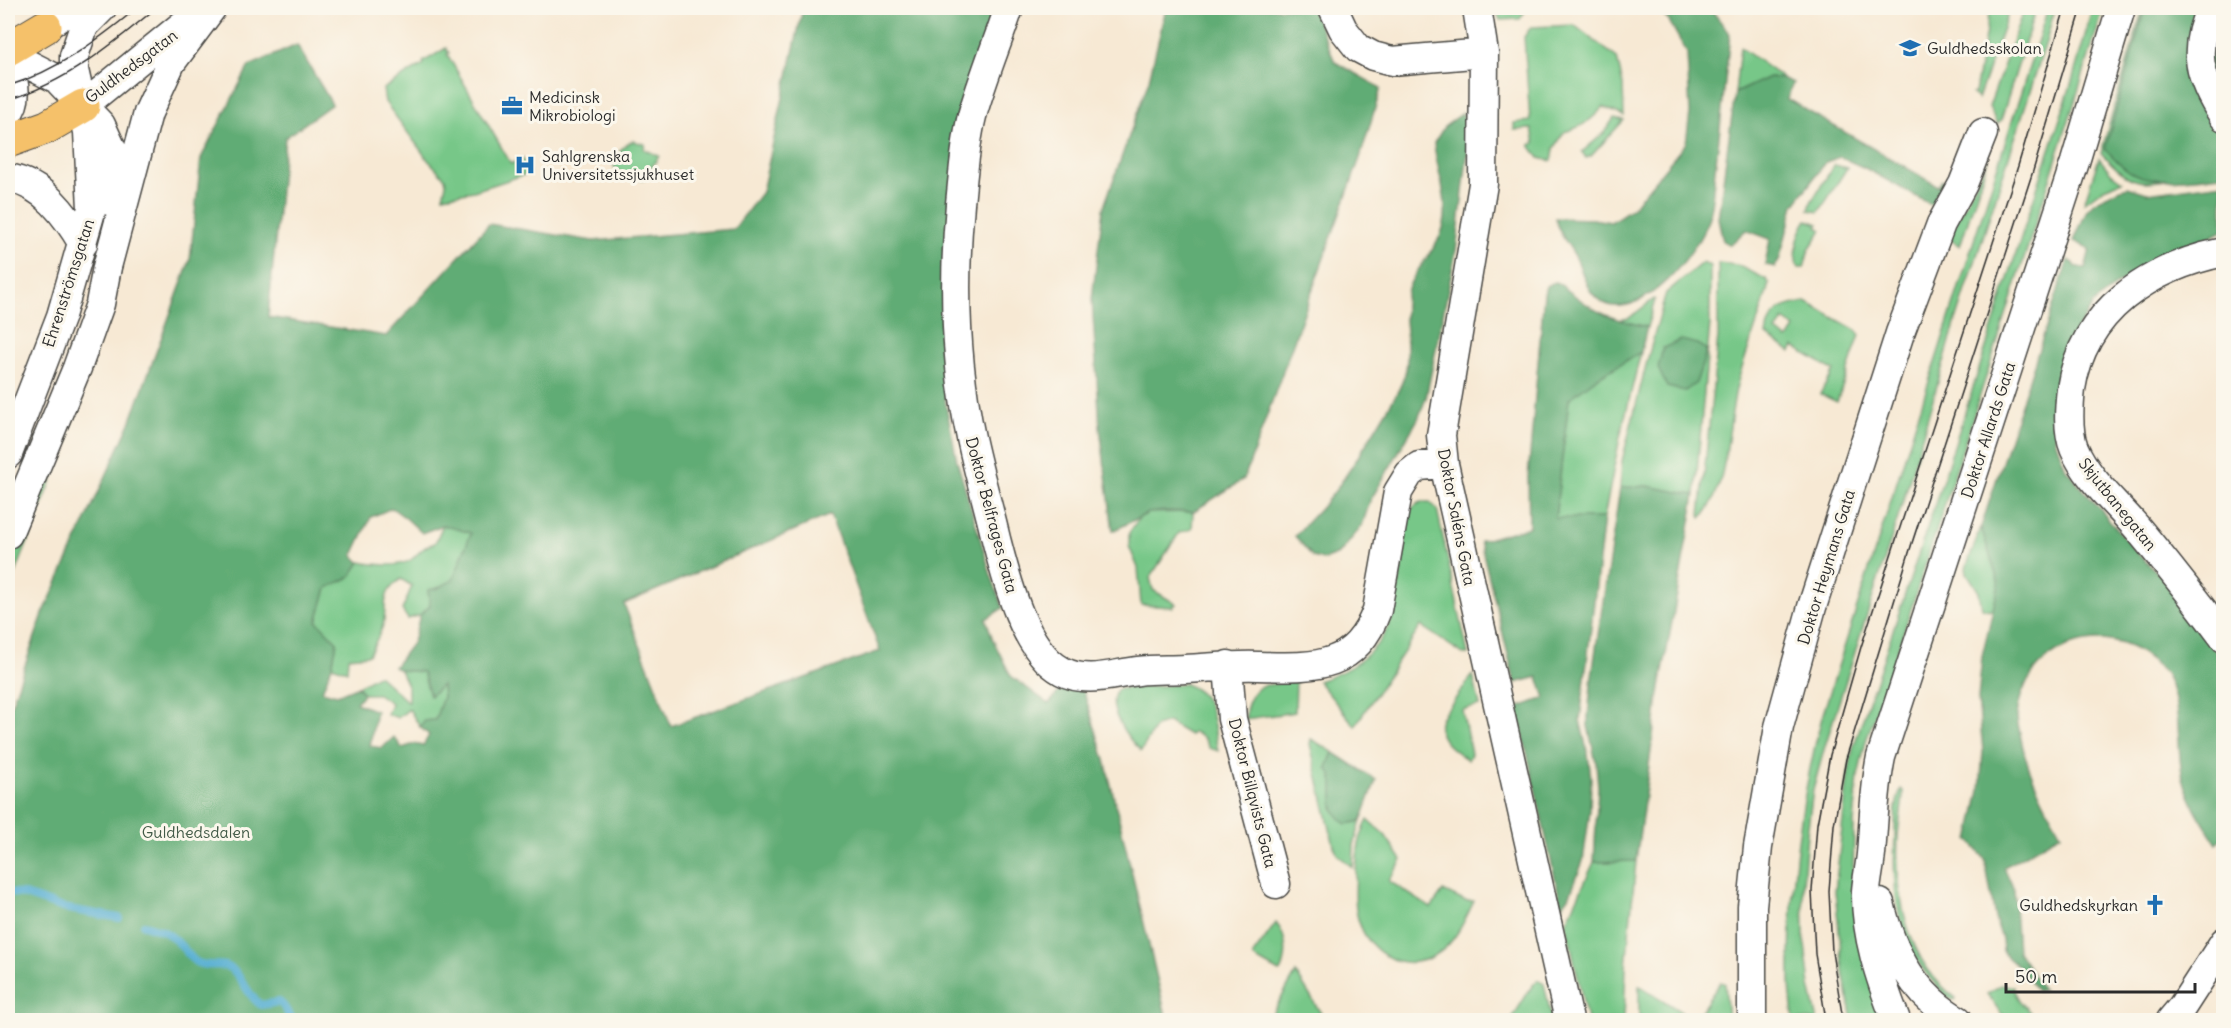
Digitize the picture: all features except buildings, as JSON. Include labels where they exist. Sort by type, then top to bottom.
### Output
[{"type":"main road","points":[[8,49],[45,27]]},
{"type":"main road","points":[[8,141],[47,127],[83,106]]},
{"type":"street","points":[[45,27],[73,8]]},
{"type":"street","name":"Guldhedsgatan","points":[[102,8],[84,26],[74,56],[74,70],[83,106],[204,8]]},
{"type":"street","name":"Ehrenströmsgatan","points":[[8,534],[77,368],[100,304],[107,267],[148,113],[171,63],[212,8]]},
{"type":"street","name":"Doktor Belfrages Gata","points":[[1009,8],[972,118],[957,230],[956,288],[965,404],[971,439],[1001,557],[1026,630],[1053,666],[1079,678],[1228,665],[1306,667],[1341,658],[1358,644],[1371,627],[1377,610],[1398,492],[1409,474],[1419,466],[1444,464]]},
{"type":"street","points":[[1333,8],[1343,29],[1358,48],[1392,62],[1484,52]]},
{"type":"street","name":"Doktor Saléns Gata","points":[[1477,8],[1484,52],[1483,184],[1442,435],[1444,464],[1569,1020]]},
{"type":"street","name":"Doktor Allards Gata","points":[[1896,1020],[1884,989],[1872,945],[1866,891],[1876,785],[1889,728],[2037,282],[2121,8]]},
{"type":"street","points":[[2211,8],[2200,40],[2199,60],[2204,83],[2223,117]]},
{"type":"street","name":"Ehrenströmsgatan","points":[[8,54],[57,79],[101,125],[112,148],[114,165],[107,267]]},
{"type":"street","points":[[8,64],[15,97],[8,113]]},
{"type":"street","name":"Ehrenströmsgatan","points":[[8,454],[61,316],[92,208],[88,132],[83,106]]},
{"type":"street","name":"Doktor Heymans Gata","points":[[1752,1020],[1753,895],[1758,847],[1779,727],[1812,607],[1900,333],[1941,224],[1963,184],[1983,133]]},
{"type":"street","points":[[8,178],[28,185],[50,199],[67,217],[83,244]]},
{"type":"street","name":"Skjutbanegatan","points":[[2223,252],[2209,255],[2150,278],[2110,307],[2090,334],[2078,360],[2069,403],[2073,446],[2080,460],[2096,482],[2174,572],[2223,638]]},
{"type":"street","name":"Doktor Billqvists Gata","points":[[1228,665],[1232,719],[1276,884]]},
{"type":"street","name":"Doktor Allards Gata","points":[[1871,854],[1886,927],[1904,967],[1926,996],[1958,1020]]},
{"type":"street","points":[[2171,1020],[2182,1007],[2223,942]]},
{"type":"green space","name":"Guldhedsdalen","points":[[803,8],[1001,8],[948,310],[945,400],[957,461],[1003,608],[986,619],[993,640],[1011,676],[1049,704],[1063,686],[1082,686],[1105,760],[1167,1020],[8,1020],[8,714],[43,614],[130,423],[190,260],[201,158],[249,66],[297,45],[332,104],[285,138],[268,317],[386,336],[489,224],[593,241],[734,229],[762,192]],"holes":[[[392,508],[422,533],[443,525],[471,533],[453,580],[438,588],[428,590],[430,606],[420,615],[413,642],[394,667],[400,670],[423,672],[430,696],[442,685],[443,697],[435,720],[424,721],[420,727],[429,735],[423,746],[414,744],[402,748],[394,737],[382,748],[370,746],[376,711],[356,703],[363,694],[358,686],[337,695],[322,691],[332,666],[337,642],[317,621],[327,588],[350,577],[360,562],[353,555],[371,517]],[[830,515],[880,651],[671,726],[624,604]]]},
{"type":"green space","points":[[1166,8],[1312,8],[1335,62],[1381,88],[1360,158],[1244,479],[1193,512],[1148,513],[1113,531],[1100,428],[1092,299],[1103,209],[1149,80]]},
{"type":"green space","points":[[1495,8],[1527,8],[1520,19],[1500,20]]},
{"type":"green space","points":[[1656,8],[1710,8],[1730,34],[1712,201],[1702,234],[1681,265],[1651,294],[1635,303],[1619,306],[1604,303],[1593,294],[1555,218],[1611,222],[1631,209],[1686,143],[1690,113],[1687,53],[1669,21]]},
{"type":"green space","points":[[1990,8],[2010,8],[1978,99],[1972,94],[1975,93]]},
{"type":"green space","points":[[2024,8],[2036,8],[2001,120],[1997,124],[1989,107]]},
{"type":"green space","points":[[2048,8],[2055,8],[2046,42],[1955,324],[1903,502],[1813,790],[1803,884],[1804,935],[1810,986],[1817,1017],[1816,1020],[1794,1020],[1790,972],[1795,872],[1805,794],[1822,717]]},
{"type":"green space","points":[[2092,8],[2104,8],[1904,631],[1866,741],[1858,776],[1853,885],[1887,1020],[1852,1020],[1843,971],[1835,891],[1853,748],[2057,128]]},
{"type":"green space","points":[[2143,8],[2145,8],[2105,149],[2157,180],[2171,179],[2148,182],[2131,179],[2101,153]]},
{"type":"green space","points":[[2145,8],[2204,8],[2223,130],[2223,175],[2166,180],[2143,177],[2126,169],[2105,149]]},
{"type":"green space","points":[[1574,25],[1617,58],[1623,85],[1624,116],[1603,107],[1586,123],[1564,132],[1554,149],[1552,161],[1539,158],[1530,145],[1535,143],[1532,129],[1514,130],[1514,123],[1530,121],[1524,37],[1531,27]]},
{"type":"green space","points":[[1740,47],[1784,79],[1769,77],[1735,93]]},
{"type":"green space","points":[[446,48],[449,53],[447,54],[511,164],[522,158],[530,173],[474,191],[443,196],[445,178],[428,160],[385,102],[383,89]]},
{"type":"green space","points":[[1769,77],[1793,83],[1787,99],[1938,186],[1942,180],[1947,183],[1935,207],[1865,168],[1840,157],[1826,162],[1794,205],[1779,261],[1775,267],[1765,265],[1770,239],[1746,230],[1730,245],[1723,241],[1718,218],[1735,93]]},
{"type":"green space","points":[[1463,113],[1469,141],[1456,251],[1426,398],[1418,419],[1370,501],[1362,526],[1339,554],[1323,560],[1313,557],[1295,536],[1330,497],[1347,473],[1393,400],[1404,375],[1407,360],[1406,296],[1413,278],[1440,237],[1445,218],[1444,197],[1434,143],[1444,127]]},
{"type":"green space","points":[[1614,118],[1624,120],[1591,156],[1586,158],[1582,152],[1604,133]]},
{"type":"green space","points":[[633,141],[645,144],[644,149],[659,156],[644,180],[626,177],[614,167],[620,151],[626,144]]},
{"type":"green space","points":[[2099,158],[2111,173],[2122,181],[2104,188],[2084,203]]},
{"type":"green space","points":[[1988,159],[1960,246],[1948,238]]},
{"type":"green space","points":[[1834,165],[1847,168],[1819,212],[1809,210],[1811,202]]},
{"type":"green space","points":[[2223,183],[2223,231],[2119,283],[2093,304],[2069,344],[2059,384],[2055,439],[2066,469],[2139,555],[2175,589],[2201,624],[2223,665],[2223,838],[2217,844],[2186,788],[2181,767],[2174,695],[2165,673],[2132,647],[2110,641],[2088,641],[2067,647],[2048,657],[2033,673],[2022,693],[2017,719],[2032,776],[2061,834],[2004,867],[2014,890],[2018,952],[2043,990],[2037,991],[2022,970],[2003,951],[1985,859],[1969,840],[1980,791],[1983,751],[1978,699],[1982,656],[1999,584],[1981,527],[2068,260],[2075,266],[2085,269],[2090,249],[2074,241],[2087,210],[2098,200],[2128,187],[2147,193]]},
{"type":"green space","points":[[1807,220],[1819,224],[1817,227],[1822,230],[1809,249],[1804,268],[1798,268],[1797,243]]},
{"type":"green space","points":[[1703,262],[1710,266],[1710,323],[1695,495],[1647,486],[1620,488],[1622,461],[1666,293]]},
{"type":"green space","points":[[1718,263],[1737,265],[1766,279],[1769,283],[1737,385],[1722,474],[1710,507],[1701,518],[1718,337]]},
{"type":"green space","points":[[1555,282],[1610,317],[1647,327],[1641,352],[1598,377],[1569,399],[1555,518],[1604,518],[1580,720],[1591,778],[1590,811],[1583,861],[1569,897],[1563,905],[1561,905],[1517,708],[1545,698],[1538,677],[1515,683],[1480,541],[1529,527],[1528,477],[1544,294],[1546,286]]},
{"type":"green space","points":[[1654,299],[1647,327],[1618,320],[1629,318]]},
{"type":"green space","points":[[1806,302],[1856,330],[1860,335],[1837,402],[1820,394],[1834,371],[1794,347],[1791,352],[1766,335],[1774,314],[1784,307]],"holes":[[[1784,320],[1795,328],[1788,339],[1776,331]]]},
{"type":"green space","points":[[1681,340],[1697,344],[1707,350],[1696,383],[1685,391],[1667,387],[1658,368],[1663,348]]},
{"type":"green space","points":[[1641,352],[1620,437],[1604,518],[1555,519],[1569,398],[1598,377]]},
{"type":"green space","points":[[51,463],[57,467],[8,593],[8,570],[47,467]]},
{"type":"green space","points":[[1647,486],[1695,495],[1658,699],[1636,861],[1594,862],[1598,787],[1596,763],[1588,726],[1592,675],[1620,488]]},
{"type":"green space","points":[[1422,502],[1430,502],[1437,509],[1468,654],[1463,654],[1421,626],[1355,726],[1318,681],[1358,662],[1374,648],[1387,629],[1398,591],[1408,514],[1412,508]]},
{"type":"green space","points":[[1193,512],[1192,529],[1179,533],[1150,578],[1153,590],[1176,604],[1173,607],[1141,605],[1138,568],[1129,546],[1129,533],[1139,518],[1148,513]]},
{"type":"green space","points":[[443,525],[472,533],[453,581],[428,590],[430,606],[420,615],[408,619],[402,610],[412,586],[401,579],[387,595],[383,625],[369,655],[348,657],[347,671],[332,666],[337,642],[317,622],[327,588],[350,577],[360,562],[387,565],[407,562],[435,543]]},
{"type":"green space","points":[[1981,527],[1999,584],[1993,611],[1982,608],[1979,592],[1966,568]]},
{"type":"green space","points":[[400,670],[423,672],[430,695],[442,684],[443,697],[435,720],[424,721],[420,727],[409,709],[398,718],[387,714],[391,703],[378,694],[363,694],[358,686],[378,675],[408,702],[408,688]]},
{"type":"green space","points":[[1473,675],[1480,706],[1462,710],[1471,754],[1468,760],[1446,743],[1440,732],[1440,725],[1441,718]]},
{"type":"green space","points":[[1296,681],[1295,712],[1246,719],[1249,701],[1261,686]]},
{"type":"green space","points":[[1185,684],[1195,689],[1207,702],[1211,711],[1218,751],[1209,748],[1204,738],[1194,732],[1190,735],[1168,722],[1156,726],[1141,751],[1124,731],[1115,713],[1114,696],[1118,689]]},
{"type":"green space","points":[[1311,739],[1333,752],[1327,768],[1333,775],[1333,809],[1347,824],[1361,821],[1354,845],[1353,868],[1337,854],[1334,846],[1310,744]]},
{"type":"green space","points":[[1333,752],[1376,780],[1361,821],[1347,824],[1339,818],[1335,811],[1333,783],[1327,768]]},
{"type":"green space","points":[[1901,789],[1903,795],[1898,836],[1899,881],[1907,925],[1925,966],[1956,998],[1955,1000],[1943,993],[1921,967],[1911,949],[1899,914],[1894,855],[1896,812]]},
{"type":"green space","points":[[1368,820],[1385,835],[1402,860],[1389,881],[1431,908],[1443,891],[1464,901],[1474,901],[1449,944],[1437,954],[1424,960],[1411,962],[1387,957],[1368,940],[1361,928],[1355,904],[1356,866],[1360,839]]},
{"type":"green space","points":[[1636,861],[1626,967],[1624,1020],[1587,1020],[1566,923],[1594,862]]},
{"type":"green space","points":[[1276,923],[1280,928],[1286,952],[1282,970],[1279,972],[1254,958],[1253,955]]},
{"type":"green space","points":[[1296,973],[1325,1020],[1268,1020]]},
{"type":"green space","points":[[1538,980],[1544,984],[1552,1020],[1511,1020],[1532,986]]},
{"type":"green space","points":[[1720,982],[1725,983],[1728,1020],[1695,1020]]},
{"type":"green space","points":[[2002,984],[2013,987],[2020,1001],[2037,1020],[2006,1020],[1987,994]]},
{"type":"green space","points":[[1639,986],[1642,987],[1694,1020],[1639,1020]]},
{"type":"waterway","points":[[11,893],[22,894],[63,908],[119,918]]},
{"type":"waterway","points":[[144,925],[170,935],[196,962],[230,968],[257,1002],[261,1005],[279,1002],[294,1020]]},
{"type":"tram line","points":[[8,86],[60,63],[92,43],[137,8]]},
{"type":"tram line","points":[[8,100],[49,84],[86,62],[156,8]]},
{"type":"tram line","points":[[1826,1020],[1815,954],[1812,891],[1817,824],[1830,755],[1861,647],[2018,166],[2065,8]]},
{"type":"tram line","points":[[1843,1020],[1832,952],[1829,891],[1834,825],[1846,759],[1912,543],[2033,171],[2082,8]]},
{"type":"place","name":"Guldhedsskolan","points":[[1910,48]]},
{"type":"place","name":"Medicinsk Mikrobiologi","points":[[512,106]]},
{"type":"place","name":"Sahlgrenska Universitetssjukhuset","points":[[525,165]]},
{"type":"place","name":"Guldhedskyrkan","points":[[2155,905]]}]
